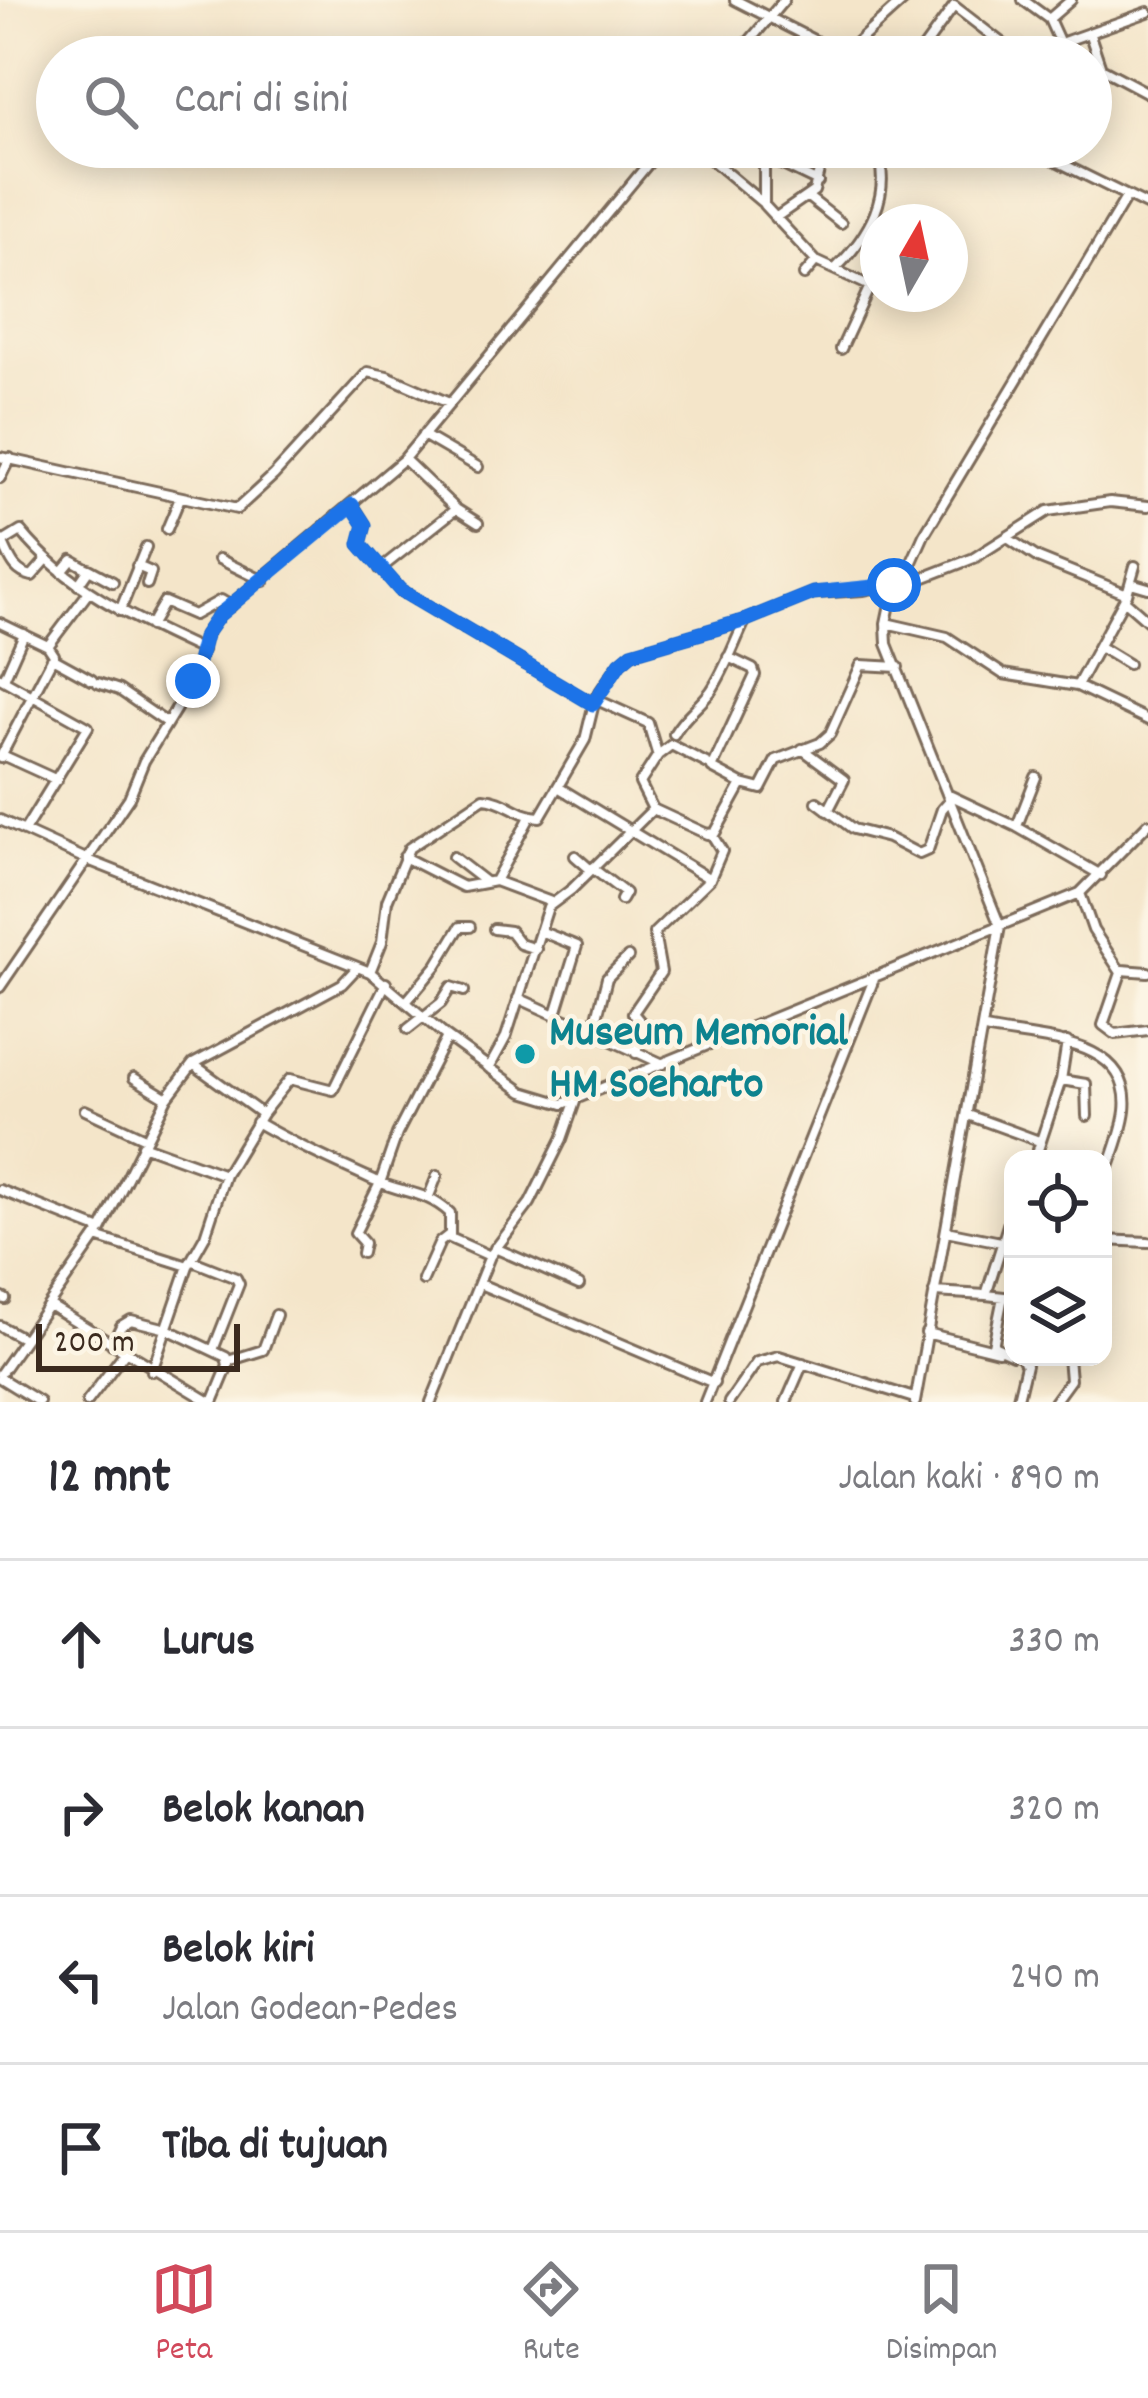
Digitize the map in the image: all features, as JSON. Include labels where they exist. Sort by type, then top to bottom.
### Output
[{"type":"street","points":[[735,0],[805,35]]},
{"type":"street","points":[[754,36],[784,0]]},
{"type":"street","points":[[865,36],[904,0]]},
{"type":"street","points":[[1023,0],[1049,19],[1056,36]]},
{"type":"street","points":[[1049,19],[1071,0]]},
{"type":"street","points":[[932,36],[954,5],[994,36]]},
{"type":"street","points":[[1085,36],[1148,12]]},
{"type":"street","points":[[1112,74],[1148,93]]},
{"type":"street","points":[[0,987],[129,798],[193,681],[205,635],[231,606],[404,459],[645,168]]},
{"type":"street","points":[[721,168],[764,205],[816,261],[870,286],[841,349]]},
{"type":"street","points":[[764,205],[765,168]]},
{"type":"street","points":[[793,168],[818,182]]},
{"type":"street","points":[[776,218],[808,197],[821,168]]},
{"type":"street","points":[[835,268],[862,242],[870,226],[882,168]]},
{"type":"street","points":[[1070,168],[1148,206]]},
{"type":"street","points":[[730,1402],[757,1362],[778,1356],[915,1400],[1000,926],[887,644],[886,623],[924,535],[1127,196]]},
{"type":"street","points":[[808,197],[841,223]]},
{"type":"street","points":[[803,275],[816,261]]},
{"type":"street","points":[[0,478],[5,458],[213,507],[242,507],[368,372],[449,403]]},
{"type":"street","points":[[424,435],[478,467]]},
{"type":"street","points":[[404,459],[456,509],[478,523]]},
{"type":"street","points":[[167,529],[180,498]]},
{"type":"street","points":[[404,857],[463,887],[490,881],[530,817],[544,813],[585,740],[594,702],[632,653],[746,620],[813,593],[899,584],[974,558],[1048,511],[1110,502],[1148,506]]},
{"type":"street","points":[[352,505],[365,525],[360,544],[400,590],[594,702],[648,723],[658,754]]},
{"type":"street","points":[[380,569],[456,509]]},
{"type":"street","points":[[47,560],[32,576],[22,574],[15,570],[2,540],[25,529],[47,560],[88,593],[202,650]]},
{"type":"street","points":[[1009,539],[1038,558],[1125,597],[1148,621]]},
{"type":"street","points":[[120,611],[146,547]]},
{"type":"street","points":[[219,559],[264,581]]},
{"type":"street","points":[[62,572],[72,560],[113,582]]},
{"type":"street","points":[[137,566],[151,572],[147,584]]},
{"type":"street","points":[[1077,686],[1125,597],[1135,566]]},
{"type":"street","points":[[78,585],[88,569]]},
{"type":"street","points":[[1131,583],[1148,588]]},
{"type":"street","points":[[48,646],[88,593]]},
{"type":"street","points":[[150,626],[164,602],[194,615],[221,599],[231,606]]},
{"type":"street","points":[[674,734],[686,713],[707,696],[746,620]]},
{"type":"street","points":[[0,623],[54,650],[1,756],[57,780]]},
{"type":"street","points":[[886,623],[947,637],[1003,674],[1077,686],[1148,721]]},
{"type":"street","points":[[25,634],[2,678],[88,724],[25,831]]},
{"type":"street","points":[[1100,646],[1128,664]]},
{"type":"street","points":[[712,766],[755,675],[753,669],[728,657]]},
{"type":"street","points":[[52,658],[118,689],[167,723]]},
{"type":"street","points":[[636,1053],[643,1025],[633,1013],[661,972],[654,934],[710,879],[722,851],[712,835],[653,808],[640,787],[658,754],[671,745],[712,766],[716,774],[761,789],[776,760],[830,734],[861,665],[899,668]]},
{"type":"street","points":[[802,749],[844,780],[828,811]]},
{"type":"street","points":[[1017,827],[1036,777]]},
{"type":"street","points":[[712,835],[742,784]]},
{"type":"street","points":[[558,787],[710,879]]},
{"type":"street","points":[[817,802],[853,830],[887,838],[922,854],[928,850],[948,797]]},
{"type":"street","points":[[948,797],[1017,827],[1101,875]]},
{"type":"street","points":[[370,972],[382,942],[387,901],[404,857],[416,842],[484,798],[496,799],[530,817]]},
{"type":"street","points":[[489,1068],[506,1037],[551,902],[653,808]]},
{"type":"street","points":[[0,820],[370,972],[489,1068],[542,1100],[563,1104],[1080,893],[1148,824]]},
{"type":"street","points":[[453,856],[490,881],[551,902]]},
{"type":"street","points":[[575,856],[626,893],[621,900]]},
{"type":"street","points":[[1080,893],[1093,930],[1120,973]]},
{"type":"street","points":[[406,1002],[460,927],[470,927]]},
{"type":"street","points":[[494,929],[510,931],[520,944],[536,950]]},
{"type":"street","points":[[540,931],[577,946],[556,1014]]},
{"type":"street","points":[[594,1030],[607,978],[628,957]]},
{"type":"street","points":[[1148,972],[1125,968],[1120,973],[1104,1028],[1115,1034],[1148,1030]]},
{"type":"street","points":[[40,1402],[0,1376],[98,1234],[167,1098],[193,1064],[342,984],[356,969]]},
{"type":"street","points":[[705,1402],[875,978]]},
{"type":"street","points":[[152,1371],[225,1175],[259,1118],[290,1079],[333,1090],[386,983]]},
{"type":"street","points":[[408,1029],[441,1004],[452,987],[464,992]]},
{"type":"street","points":[[518,998],[664,1064]]},
{"type":"street","points":[[985,1029],[1067,1042],[1088,1049],[1112,1066],[1125,1096],[1112,1156]]},
{"type":"street","points":[[362,1253],[365,1245],[355,1233],[397,1134],[447,1037]]},
{"type":"street","points":[[1037,1150],[1061,1080],[1067,1042]]},
{"type":"street","points":[[193,1064],[301,1148],[380,1183],[429,1196],[450,1213],[452,1241],[579,1285]]},
{"type":"street","points":[[134,1078],[167,1098]]},
{"type":"street","points":[[1061,1080],[1086,1084],[1087,1116]]},
{"type":"street","points":[[431,1402],[492,1252],[530,1203],[557,1151],[575,1100]]},
{"type":"street","points":[[88,1111],[225,1175]]},
{"type":"street","points":[[968,1115],[1039,1141]]},
{"type":"street","points":[[429,1196],[436,1176]]},
{"type":"street","points":[[9,1194],[98,1234],[236,1278],[239,1284],[213,1350]]},
{"type":"street","points":[[946,1231],[1001,1242]]},
{"type":"street","points":[[423,1280],[440,1242],[449,1235]]},
{"type":"street","points":[[986,1295],[1004,1238]]},
{"type":"street","points":[[1112,1240],[1148,1242]]},
{"type":"street","points":[[480,1284],[714,1382]]},
{"type":"street","points":[[934,1292],[1004,1297]]},
{"type":"street","points":[[49,1305],[152,1371],[211,1402],[228,1361]]},
{"type":"street","points":[[998,1351],[993,1340],[1004,1309]]},
{"type":"street","points":[[228,1361],[263,1350],[276,1316]]},
{"type":"street","points":[[112,1344],[130,1320],[167,1329],[228,1361]]},
{"type":"street","points":[[3,1328],[24,1339]]},
{"type":"street","points":[[926,1333],[1004,1352]]},
{"type":"street","points":[[87,1402],[124,1352]]},
{"type":"street","points":[[799,1402],[787,1400],[802,1364]]},
{"type":"street","points":[[1017,1402],[1026,1366]]},
{"type":"street","points":[[1054,1402],[1070,1380],[1069,1366]]},
{"type":"place","name":"Museum Memorial HM Soeharto","points":[[525,1054]]},
{"type":"route","points":[[193,681],[205,635],[219,615],[352,505],[365,525],[360,544],[400,590],[593,704],[632,653],[746,620],[813,593],[894,585]]}]
